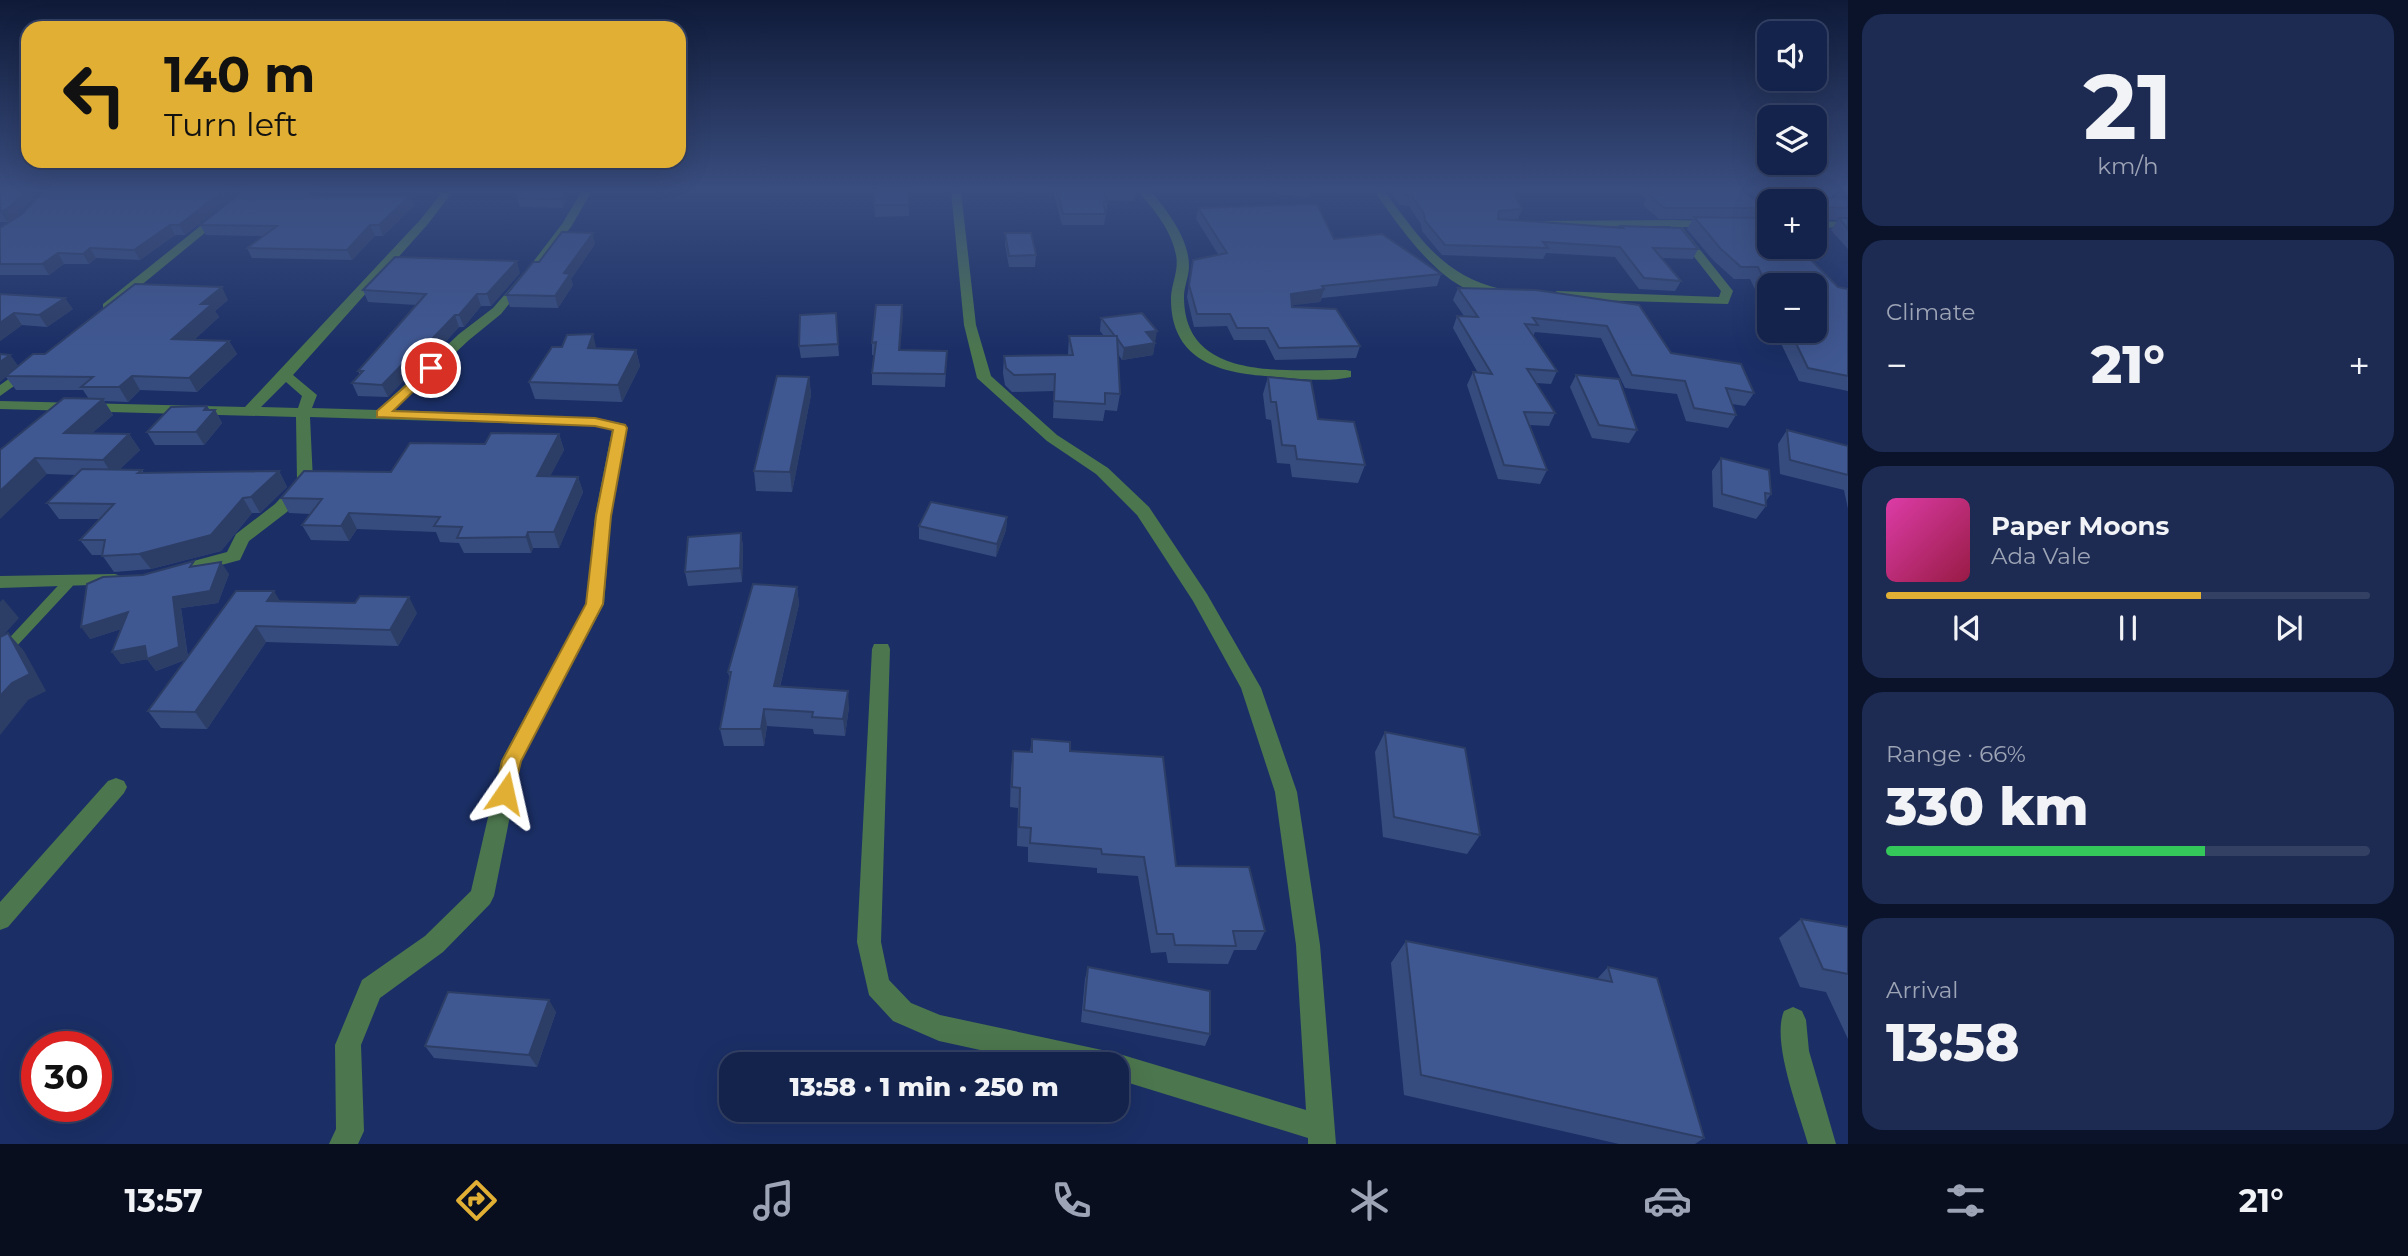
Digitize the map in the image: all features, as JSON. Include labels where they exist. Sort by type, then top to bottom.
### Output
[{"type":"street","points":[[98,313],[184,244]]},
{"type":"street","points":[[247,413],[404,244]]},
{"type":"street","points":[[382,414],[510,297],[552,244]]},
{"type":"street","points":[[962,244],[970,325],[984,378],[1052,438],[1102,471],[1143,511],[1201,598],[1251,688],[1286,792],[1308,946],[1323,1137],[1129,1070]]},
{"type":"street","points":[[1178,244],[1183,267],[1178,286],[1177,308],[1181,330],[1196,349],[1212,360],[1236,367],[1346,374]]},
{"type":"street","points":[[1423,244],[1445,271],[1479,290],[1517,293]]},
{"type":"street","points":[[1543,295],[1724,301],[1727,292],[1690,244]]},
{"type":"street","points":[[0,392],[44,357]]},
{"type":"street","points":[[163,575],[234,556],[242,538],[281,508],[305,481],[303,414],[310,395],[285,375]]},
{"type":"street","points":[[0,405],[247,413],[382,414],[595,422],[620,428],[603,516],[595,604],[511,761],[482,896],[434,944],[371,989],[348,1045],[349,1131],[343,1144]]},
{"type":"street","points":[[0,582],[68,583],[138,579]]},
{"type":"street","points":[[881,649],[869,942],[878,986],[902,1012],[939,1028],[1050,1052]]},
{"type":"street","points":[[0,919],[116,787]]},
{"type":"street","points":[[1793,1020],[1796,1051],[1822,1144]]},
{"type":"lane","points":[[0,656],[68,583]]},
{"type":"building","points":[[0,244],[142,244],[134,250],[90,248],[83,254],[58,253],[42,264],[0,264]]},
{"type":"building","points":[[252,244],[352,244],[347,250],[247,248]]},
{"type":"building","points":[[553,244],[585,244],[564,273],[570,274],[555,296],[506,295],[533,262],[539,262]]},
{"type":"building","points":[[1007,244],[1034,244],[1036,255],[1009,256]]},
{"type":"building","points":[[1221,244],[1397,244],[1441,274],[1322,286],[1324,289],[1291,294],[1292,307],[1336,309],[1360,346],[1279,348],[1268,328],[1237,328],[1230,314],[1197,314],[1189,285],[1193,260],[1227,253]]},
{"type":"building","points":[[1545,244],[1548,248],[1445,245]]},
{"type":"building","points":[[1580,244],[1694,244],[1698,249],[1653,248],[1681,281],[1644,278],[1620,247]]},
{"type":"building","points":[[1717,244],[1757,244],[1757,259],[1810,259],[1824,273],[1761,273],[1758,267],[1741,267]]},
{"type":"building","points":[[395,257],[517,261],[487,294],[477,294],[459,315],[455,315],[432,339],[427,339],[382,385],[352,383],[363,371],[358,371],[426,294],[363,290]]},
{"type":"building","points":[[1827,276],[1838,287],[1848,289],[1848,376],[1808,368],[1796,343],[1827,343]]},
{"type":"building","points":[[135,284],[222,287],[201,304],[212,304],[172,339],[229,341],[189,378],[132,376],[119,387],[81,387],[93,377],[6,376],[33,354],[45,354]]},
{"type":"building","points":[[1458,288],[1536,290],[1639,305],[1671,353],[1741,364],[1754,393],[1726,388],[1736,415],[1694,408],[1685,381],[1632,375],[1607,326],[1533,318],[1538,325],[1525,324],[1557,371],[1527,369],[1555,413],[1524,412],[1547,470],[1504,465],[1473,372],[1492,374],[1457,316],[1478,317]]},
{"type":"building","points":[[0,294],[65,298],[39,315],[14,313],[0,323]]},
{"type":"building","points":[[876,305],[902,305],[899,350],[947,351],[945,374],[872,373],[876,342],[872,343]]},
{"type":"building","points":[[836,313],[838,344],[799,346],[800,315]]},
{"type":"building","points":[[1142,313],[1157,331],[1146,332],[1155,343],[1124,348],[1101,318]]},
{"type":"building","points":[[593,334],[588,348],[636,350],[618,385],[529,382],[552,347],[562,347],[567,335]]},
{"type":"building","points":[[1069,336],[1117,336],[1120,394],[1105,393],[1105,404],[1054,401],[1055,374],[1014,375],[1006,368],[1004,356],[1073,355]]},
{"type":"building","points":[[0,354],[10,355],[0,362]]},
{"type":"building","points":[[1576,375],[1619,379],[1637,430],[1599,425]]},
{"type":"building","points":[[777,376],[809,377],[790,472],[754,471]]},
{"type":"building","points":[[1268,377],[1311,381],[1318,419],[1354,422],[1365,465],[1297,459],[1295,446],[1282,445],[1276,402],[1271,402]]},
{"type":"building","points":[[64,398],[103,399],[64,433],[129,434],[103,460],[35,458],[0,491],[0,450]]},
{"type":"building","points":[[207,406],[204,410],[215,410],[196,432],[147,432],[171,407]]},
{"type":"building","points":[[1787,430],[1848,446],[1848,475],[1790,460]]},
{"type":"building","points":[[491,433],[559,434],[537,476],[578,477],[554,532],[528,532],[526,537],[457,538],[462,527],[434,526],[440,517],[349,513],[341,526],[302,525],[322,499],[281,498],[304,471],[391,472],[410,443],[485,444]]},
{"type":"building","points":[[1721,458],[1769,470],[1771,494],[1765,493],[1766,506],[1722,494]]},
{"type":"building","points":[[82,469],[142,470],[138,473],[279,471],[251,497],[243,498],[211,535],[139,554],[102,556],[105,540],[80,540],[114,504],[47,503]]},
{"type":"building","points":[[931,502],[1007,517],[997,544],[919,526]]},
{"type":"building","points":[[741,533],[740,568],[685,572],[688,537]]},
{"type":"building","points":[[194,561],[190,567],[221,562],[210,591],[173,597],[179,647],[147,659],[145,646],[112,652],[128,612],[81,627],[87,584],[103,577],[143,575]]},
{"type":"building","points":[[753,584],[797,587],[774,686],[848,691],[843,719],[812,717],[813,712],[764,709],[761,729],[720,729],[731,672],[728,672]]},
{"type":"building","points":[[236,591],[274,591],[267,601],[355,603],[360,596],[409,597],[390,630],[256,626],[195,712],[148,711]]},
{"type":"building","points":[[8,633],[30,674],[12,683],[0,696],[0,637]]},
{"type":"building","points":[[1385,732],[1465,748],[1480,835],[1394,817]]},
{"type":"building","points":[[1032,739],[1070,742],[1070,751],[1163,757],[1176,866],[1249,867],[1265,931],[1233,931],[1236,946],[1175,945],[1173,934],[1157,934],[1144,857],[1102,854],[1101,849],[1030,843],[1031,828],[1019,827],[1020,788],[1012,787],[1013,751],[1032,752]]},
{"type":"building","points":[[1801,919],[1848,927],[1848,974],[1823,969]]},
{"type":"building","points":[[1406,941],[1612,982],[1608,967],[1657,978],[1704,1138],[1421,1075]]},
{"type":"building","points":[[1088,967],[1210,991],[1210,1034],[1084,1010]]},
{"type":"building","points":[[448,992],[549,1000],[529,1055],[425,1046]]},
{"type":"route","points":[[431,368],[382,414],[595,422],[620,428],[603,516],[595,604],[511,761],[505,793]]}]
